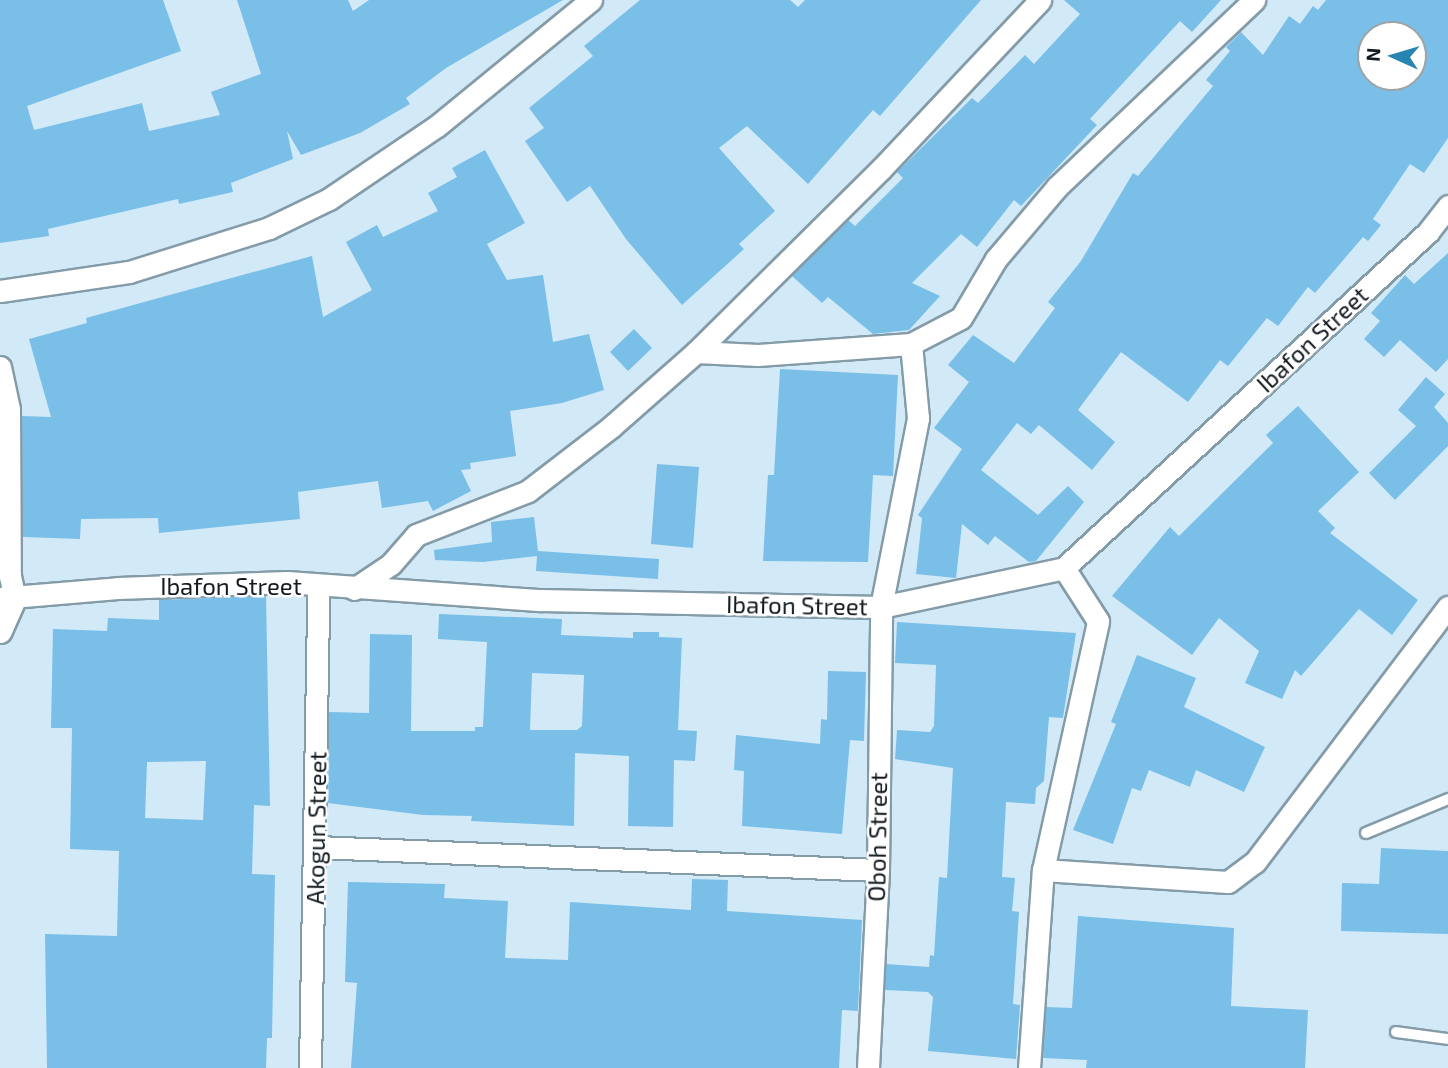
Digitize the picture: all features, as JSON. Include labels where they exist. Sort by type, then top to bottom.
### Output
[{"type":"street","points":[[0,292],[129,272],[269,228],[329,198],[437,126],[592,0]]},
{"type":"street","points":[[354,589],[391,564],[416,535],[528,491],[611,427],[696,352],[881,169],[1040,0]]},
{"type":"street","points":[[696,352],[758,355],[911,344],[961,317],[996,259],[1057,187],[1254,0]]},
{"type":"street","name":"Ibafon Street","points":[[7,598],[118,587],[287,582],[318,587],[541,600],[881,607],[1064,568],[1428,232],[1448,206]]},
{"type":"street","name":"Oboh Street","points":[[868,1068],[878,870],[881,607],[918,418],[911,344]]},
{"type":"street","points":[[0,367],[9,409],[13,461],[10,576],[0,632]]},
{"type":"street","points":[[1029,1068],[1043,870],[1098,621],[1064,568]]},
{"type":"street","name":"Akogun Street","points":[[310,1068],[317,847],[318,587]]},
{"type":"street","points":[[1043,870],[1228,882],[1255,862],[1448,607]]},
{"type":"street","points":[[317,847],[878,870]]},
{"type":"lane","points":[[1366,833],[1448,799]]},
{"type":"lane","points":[[1396,1032],[1448,1039]]},
{"type":"building","points":[[0,0],[163,0],[181,51],[27,106],[34,130],[142,103],[149,131],[220,115],[211,92],[261,74],[237,0],[348,0],[353,11],[369,0],[563,0],[446,68],[406,98],[410,104],[360,133],[301,155],[287,131],[293,159],[231,183],[233,192],[179,204],[178,199],[48,229],[49,236],[0,243]]},
{"type":"building","points":[[640,0],[790,0],[798,7],[805,0],[981,0],[880,116],[873,110],[808,184],[747,126],[719,148],[775,211],[739,244],[744,249],[682,305],[626,239],[590,186],[567,202],[525,141],[544,128],[529,108],[593,56],[584,46]]},
{"type":"building","points":[[1064,0],[1221,0],[1192,32],[1180,21],[1090,119],[1097,125],[1021,206],[1014,200],[977,247],[961,234],[912,283],[940,296],[909,330],[873,334],[828,297],[822,303],[792,276],[848,220],[855,226],[903,178],[897,172],[972,98],[978,103],[1025,55],[1034,64],[1080,14]]},
{"type":"building","points":[[1326,0],[1448,0],[1448,138],[1424,173],[1410,164],[1373,219],[1381,225],[1368,241],[1363,237],[1315,293],[1308,287],[1278,326],[1267,318],[1228,366],[1220,360],[1188,402],[1121,352],[1078,410],[1115,442],[1092,470],[1039,425],[1031,434],[1017,423],[981,470],[1038,515],[1068,486],[1084,502],[1036,561],[1029,562],[995,536],[988,545],[962,524],[956,578],[916,574],[922,518],[918,515],[962,449],[934,428],[969,382],[948,365],[973,335],[1014,363],[1055,308],[1048,302],[1081,261],[1133,173],[1138,176],[1213,86],[1206,80],[1230,51],[1226,47],[1241,32],[1263,55],[1289,16],[1300,24],[1313,6],[1318,10]]},
{"type":"building","points":[[485,150],[525,223],[487,244],[507,280],[543,275],[553,342],[589,334],[604,390],[562,403],[510,411],[516,456],[470,463],[471,469],[461,470],[471,491],[433,511],[428,501],[382,508],[378,481],[298,492],[300,519],[159,533],[158,518],[81,519],[80,539],[23,537],[22,416],[51,417],[29,339],[87,323],[86,318],[312,256],[323,317],[372,290],[346,242],[377,225],[383,237],[438,211],[428,193],[457,177],[452,168]]},
{"type":"building","points":[[1448,253],[1448,359],[1436,372],[1400,340],[1384,357],[1364,339],[1380,321],[1371,313],[1405,275],[1414,284]]},
{"type":"building","points":[[634,329],[652,348],[628,371],[610,352]]},
{"type":"building","points":[[780,369],[898,375],[893,476],[873,475],[868,562],[763,561],[768,475],[774,475]]},
{"type":"building","points":[[1426,377],[1445,394],[1434,407],[1448,423],[1448,446],[1395,500],[1369,473],[1416,426],[1398,410]]},
{"type":"building","points":[[1298,406],[1359,472],[1318,511],[1335,528],[1330,533],[1418,600],[1392,635],[1359,609],[1301,676],[1295,670],[1282,699],[1245,683],[1259,651],[1219,618],[1192,655],[1112,596],[1170,527],[1179,536],[1273,443],[1266,435]]},
{"type":"building","points":[[657,464],[699,467],[693,548],[651,544]]},
{"type":"building","points":[[534,517],[538,551],[659,559],[658,579],[536,571],[537,556],[483,562],[435,560],[434,550],[492,542],[491,522]]},
{"type":"building","points":[[266,596],[270,806],[254,805],[252,874],[275,875],[272,1038],[267,1038],[266,1068],[47,1068],[45,934],[117,936],[119,851],[70,849],[72,728],[51,728],[53,629],[107,631],[108,618],[159,620],[159,600]],"holes":[[[206,761],[203,820],[145,818],[147,762]]]},
{"type":"building","points":[[439,614],[562,619],[561,635],[633,638],[633,632],[659,632],[659,637],[682,638],[678,730],[697,731],[695,761],[674,760],[673,827],[628,826],[629,756],[575,753],[574,826],[471,821],[472,816],[423,815],[328,803],[329,712],[369,713],[370,634],[412,635],[411,731],[475,731],[475,727],[483,727],[487,642],[438,639]],"holes":[[[532,673],[584,675],[582,726],[577,730],[530,730]]]},
{"type":"building","points":[[897,622],[1076,633],[1063,718],[1049,717],[1044,781],[1036,788],[1035,804],[1006,802],[1002,877],[1015,878],[1012,911],[1019,912],[1013,1004],[1020,1005],[1016,1059],[928,1051],[933,997],[928,992],[885,990],[886,964],[929,967],[930,955],[934,956],[939,877],[947,878],[953,768],[895,759],[897,730],[930,732],[934,726],[936,665],[895,663]]},
{"type":"building","points":[[1137,655],[1196,678],[1184,707],[1265,747],[1244,792],[1196,770],[1190,787],[1149,770],[1141,791],[1132,788],[1113,844],[1073,830],[1116,724],[1111,722]]},
{"type":"building","points":[[828,671],[866,672],[864,741],[850,740],[842,834],[742,826],[744,771],[734,770],[736,735],[820,744],[821,719],[827,720]]},
{"type":"building","points":[[1381,848],[1448,851],[1448,934],[1341,931],[1342,883],[1379,884]]},
{"type":"building","points":[[692,879],[728,880],[727,911],[862,920],[858,1011],[842,1010],[839,1068],[351,1068],[357,983],[345,982],[348,882],[445,884],[444,898],[508,901],[505,958],[568,960],[570,902],[691,910]]},
{"type":"building","points":[[1078,916],[1234,928],[1231,1006],[1308,1010],[1305,1068],[1086,1068],[1087,1060],[1043,1058],[1046,1007],[1072,1008]]}]
